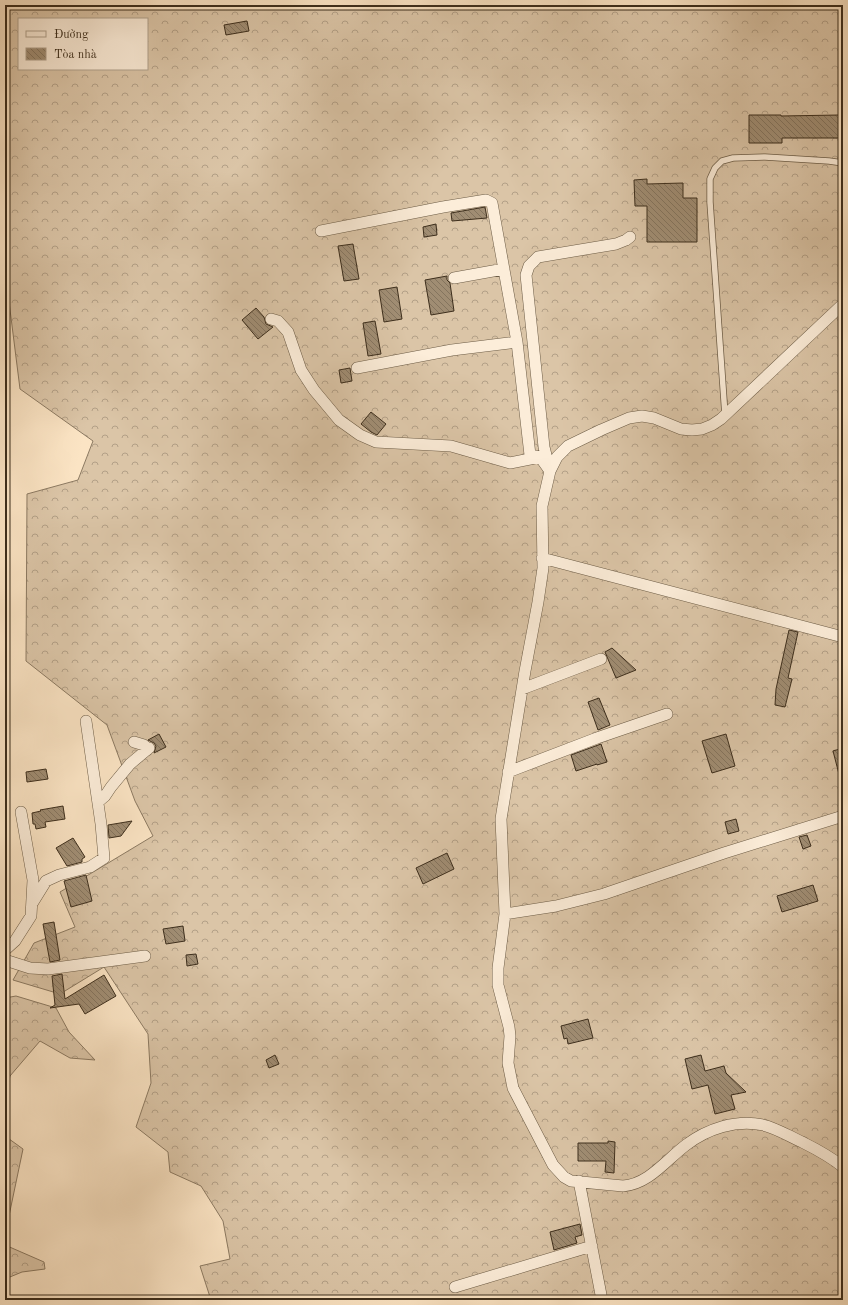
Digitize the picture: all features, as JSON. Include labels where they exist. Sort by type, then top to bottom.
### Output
[{"type":"street","points":[[320,231],[486,200],[492,203],[517,342],[530,455],[540,457],[550,471]]},
{"type":"street","points":[[550,471],[544,447],[526,275],[529,266],[538,257],[616,244],[630,237]]},
{"type":"street","points":[[454,278],[504,269]]},
{"type":"street","points":[[843,304],[725,415],[712,425],[702,429],[692,430],[681,429],[654,418],[642,416],[629,418],[568,446],[557,457],[550,471],[542,506],[543,568],[501,819],[505,914],[498,968],[498,985],[510,1036],[508,1063],[513,1088],[553,1165],[564,1176],[571,1180],[623,1186],[630,1185],[639,1182],[653,1173],[685,1146],[708,1131],[741,1123],[762,1125],[782,1132],[811,1147],[843,1168]]},
{"type":"street","points":[[271,319],[278,321],[288,332],[301,370],[314,390],[339,420],[360,435],[376,442],[451,446],[510,463],[540,457]]},
{"type":"street","points":[[357,368],[452,350],[517,342]]},
{"type":"street","points":[[542,558],[843,637]]},
{"type":"street","points":[[522,688],[601,659]]},
{"type":"street","points":[[508,772],[597,738],[667,714]]},
{"type":"street","points":[[33,902],[46,881],[59,875],[90,867],[104,858],[101,824],[86,721]]},
{"type":"street","points":[[98,802],[105,796],[130,764],[148,749],[144,745],[134,742]]},
{"type":"street","points":[[5,950],[15,941],[31,916],[33,902],[33,880],[21,812]]},
{"type":"street","points":[[505,914],[556,906],[604,894],[724,853],[843,816]]},
{"type":"street","points":[[5,960],[30,968],[48,969],[144,956]]},
{"type":"street","points":[[579,1181],[602,1300]]},
{"type":"street","points":[[455,1287],[592,1246]]},
{"type":"lane","points":[[725,415],[710,202],[710,179],[715,168],[722,161],[733,158],[765,157],[843,163]]},
{"type":"green space","points":[[5,5],[843,5],[843,1300],[211,1300],[200,1266],[230,1259],[223,1221],[201,1186],[170,1172],[168,1152],[136,1127],[151,1083],[148,1034],[104,967],[60,994],[13,980],[34,943],[75,927],[60,892],[153,836],[135,801],[107,725],[26,661],[27,494],[78,480],[93,441],[20,389],[5,270]]},
{"type":"green space","points":[[16,996],[56,1008],[69,1032],[95,1060],[70,1058],[40,1041],[10,1076],[5,1097],[5,998]]},
{"type":"green space","points":[[5,1136],[23,1149],[5,1235]]},
{"type":"green space","points":[[5,1245],[44,1262],[45,1269],[22,1272],[5,1279]]},
{"type":"building","points":[[247,21],[249,31],[226,35],[224,25]]},
{"type":"building","points":[[749,115],[839,115],[839,138],[782,138],[782,143],[749,143]]},
{"type":"building","points":[[647,179],[647,184],[683,183],[683,198],[697,198],[697,242],[647,242],[647,206],[635,206],[634,180]]},
{"type":"building","points":[[485,207],[487,218],[452,221],[451,213]]},
{"type":"building","points":[[436,224],[437,235],[424,237],[423,227]]},
{"type":"building","points":[[353,244],[359,279],[344,281],[338,246]]},
{"type":"building","points":[[447,276],[447,280],[450,283],[454,311],[431,315],[425,280]]},
{"type":"building","points":[[397,287],[402,319],[384,322],[379,290]]},
{"type":"building","points":[[256,308],[264,317],[266,324],[273,327],[258,339],[242,320]]},
{"type":"building","points":[[375,321],[381,354],[368,356],[363,323]]},
{"type":"building","points":[[350,368],[352,381],[341,383],[339,370]]},
{"type":"building","points":[[371,412],[386,424],[377,435],[361,424]]},
{"type":"building","points":[[789,630],[798,632],[788,678],[792,679],[785,707],[775,705],[776,689]]},
{"type":"building","points":[[612,648],[636,670],[616,678],[605,652]]},
{"type":"building","points":[[599,698],[610,725],[598,730],[588,702]]},
{"type":"building","points":[[159,734],[166,747],[154,753],[156,746],[148,740]]},
{"type":"building","points":[[726,734],[735,766],[712,773],[702,741]]},
{"type":"building","points":[[601,744],[607,762],[576,771],[571,755]]},
{"type":"building","points":[[843,748],[843,777],[840,778],[833,751]]},
{"type":"building","points":[[46,769],[48,779],[27,782],[26,772]]},
{"type":"building","points":[[63,806],[65,819],[45,822],[46,827],[36,829],[35,824],[33,824],[32,813]]},
{"type":"building","points":[[736,819],[739,831],[728,834],[725,822]]},
{"type":"building","points":[[132,821],[121,836],[109,838],[108,825]]},
{"type":"building","points":[[807,835],[811,846],[803,849],[799,837]]},
{"type":"building","points":[[73,838],[85,857],[82,859],[82,862],[67,866],[56,848]]},
{"type":"building","points":[[447,853],[454,869],[423,884],[416,868]]},
{"type":"building","points":[[86,875],[92,901],[71,907],[64,881]]},
{"type":"building","points":[[813,885],[818,901],[782,912],[777,896]]},
{"type":"building","points":[[54,922],[60,960],[50,962],[43,924]]},
{"type":"building","points":[[183,926],[185,941],[166,944],[163,929]]},
{"type":"building","points":[[196,954],[198,964],[187,966],[186,955]]},
{"type":"building","points":[[62,974],[65,999],[104,975],[116,996],[85,1014],[79,1004],[50,1008],[55,1005],[52,976]]},
{"type":"building","points":[[588,1019],[593,1038],[568,1044],[567,1038],[564,1039],[561,1026]]},
{"type":"building","points":[[275,1055],[279,1064],[269,1068],[266,1060]]},
{"type":"building","points":[[701,1055],[705,1071],[724,1066],[726,1073],[746,1092],[731,1095],[735,1109],[715,1114],[708,1085],[692,1089],[685,1059]]},
{"type":"building","points":[[608,1141],[615,1142],[614,1173],[605,1172],[606,1161],[578,1161],[578,1143],[608,1143]]},
{"type":"building","points":[[580,1224],[582,1235],[575,1237],[577,1243],[554,1250],[550,1232]]}]
